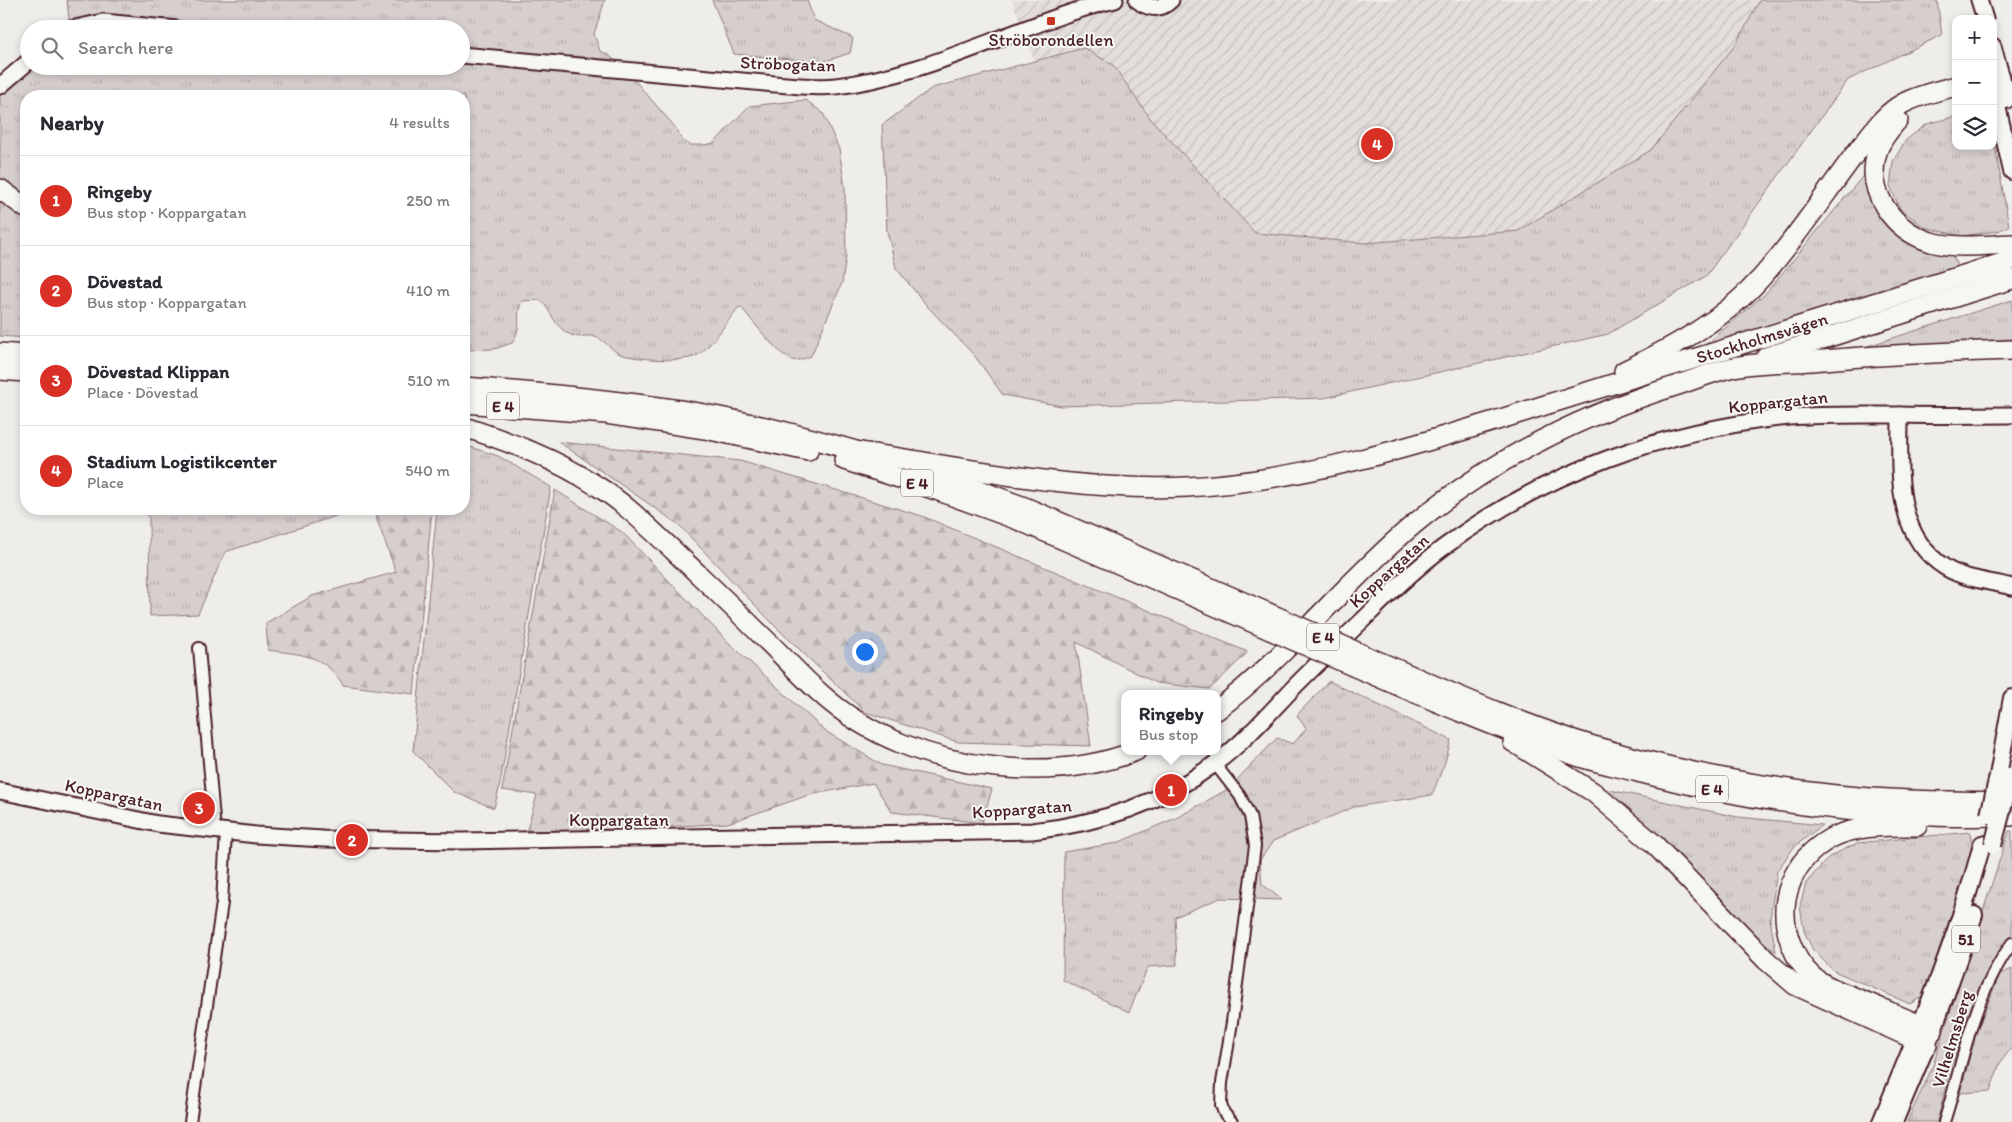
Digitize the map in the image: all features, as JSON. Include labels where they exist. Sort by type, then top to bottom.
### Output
[{"type":"highway","points":[[1574,396],[1689,337],[1727,310],[1756,284],[1781,254],[1887,115],[1902,104],[1952,87]]},
{"type":"highway","points":[[1952,99],[1916,108],[1899,119],[1886,134],[1877,152],[1874,174],[1878,196],[1895,221],[1932,242],[1972,245],[2012,244]]},
{"type":"highway","points":[[0,189],[20,204]]},
{"type":"highway","name":"Stockholmsvägen","points":[[853,451],[1021,478],[1081,484],[1186,487],[1290,476],[1336,466],[1511,415],[2012,260]]},
{"type":"highway","name":"Stockholmsvägen","points":[[1734,367],[2012,280]]},
{"type":"highway","points":[[1221,707],[1247,687],[1413,525],[1490,470],[1557,432],[1599,413],[1637,398],[1734,367],[1948,352],[2012,350]]},
{"type":"highway","points":[[0,353],[20,355]]},
{"type":"highway","points":[[0,370],[20,372]]},
{"type":"highway","name":"E 4","points":[[470,388],[534,393],[699,413],[766,426],[944,477],[1027,508],[1275,624],[1361,662],[1459,712],[1582,757],[1677,782],[1759,798],[1835,809],[1932,816],[2012,817]]},
{"type":"highway","name":"E 4","points":[[470,403],[630,417],[769,442],[854,463],[940,490],[1275,624]]},
{"type":"highway","points":[[470,429],[504,440],[555,462],[598,486],[646,524],[822,694],[856,719],[896,742],[932,755],[972,765],[1012,769],[1050,770],[1093,764],[1123,755]]},
{"type":"highway","name":"E 4","points":[[1361,662],[1534,726],[1588,744],[1680,769],[1759,784],[1836,795],[1946,801],[2012,802]]},
{"type":"highway","points":[[1459,712],[1593,792],[1654,844],[1766,960],[1795,985],[1924,1035]]},
{"type":"highway","points":[[1946,801],[2012,795]]},
{"type":"highway","points":[[1924,1035],[1812,976],[1795,954],[1787,933],[1784,914],[1787,890],[1798,867],[1815,848],[1833,837],[1876,827],[1956,824],[2012,817]]},
{"type":"main road","points":[[1997,83],[2012,124]]},
{"type":"main road","points":[[1997,83],[2012,171]]},
{"type":"main road","name":"51","points":[[1881,1122],[1924,1035],[1963,948],[1981,891],[1988,845],[2007,773],[2012,698]]},
{"type":"main road","name":"51","points":[[1894,1122],[1924,1035]]},
{"type":"street","points":[[1137,0],[1152,8],[1161,7],[1170,0]]},
{"type":"street","points":[[1975,0],[1977,15]]},
{"type":"street","points":[[1979,0],[1984,15]]},
{"type":"street","name":"Ströbogatan","points":[[470,56],[776,84],[815,87],[834,86],[900,72],[1108,1]]},
{"type":"street","points":[[0,86],[20,69]]},
{"type":"street","points":[[1900,415],[1902,494],[1905,514],[1911,530],[1920,543],[1946,568],[1965,576],[2012,587]]},
{"type":"street","name":"Koppargatan","points":[[0,791],[158,824],[290,838],[391,841],[1062,828],[1125,812],[1159,797],[1215,764],[1256,727],[1391,592],[1425,562],[1491,516],[1538,489],[1611,457],[1649,444],[1709,428],[1806,416],[2012,415]]},
{"type":"street","points":[[1994,582],[2012,579]]},
{"type":"street","points":[[190,1122],[222,902],[221,832],[199,648]]},
{"type":"street","points":[[1215,764],[1240,796],[1250,816],[1255,846],[1245,931],[1222,1083],[1221,1105],[1224,1113],[1232,1122]]},
{"type":"street","name":"Vilhelmsberg","points":[[1944,1122],[1969,1028],[1986,985],[2012,943]]},
{"type":"shaded area","points":[[1012,0],[1760,0],[1736,44],[1651,150],[1518,231],[1364,243],[1255,233],[1150,118],[1113,65],[1084,48],[1034,61]]},
{"type":"green space","points":[[67,0],[605,0],[594,34],[600,51],[609,55],[636,82],[675,127],[684,142],[691,145],[714,143],[749,106],[806,100],[823,113],[839,149],[845,187],[846,256],[842,283],[811,356],[799,360],[792,360],[780,352],[765,337],[741,307],[738,308],[707,347],[696,356],[680,359],[658,359],[620,354],[598,338],[591,336],[579,337],[567,333],[559,326],[541,300],[522,301],[519,312],[518,331],[512,343],[494,349],[470,350],[470,90],[20,90],[20,338],[0,336],[0,94],[24,75],[470,75],[470,20],[69,20]]},
{"type":"green space","points":[[712,0],[807,0],[814,20],[853,38],[850,53],[823,62],[734,54]]},
{"type":"green space","points":[[1760,0],[1937,0],[1942,35],[1848,80],[1706,276],[1608,334],[1324,398],[1061,406],[1003,395],[974,355],[927,306],[896,268],[887,231],[882,125],[932,88],[1084,48],[1113,65],[1150,118],[1255,233],[1364,243],[1518,231],[1651,150],[1736,44]]},
{"type":"green space","points":[[1952,117],[1952,150],[1996,150],[2009,226],[1998,231],[1961,236],[1924,227],[1900,209],[1890,186],[1893,161],[1906,140],[1927,124]]},
{"type":"green space","points":[[1867,171],[1876,206],[1887,226],[1910,244],[1953,255],[1958,270],[1841,303],[1704,346],[1765,294]]},
{"type":"green space","points":[[2012,300],[2012,339],[1858,349]]},
{"type":"green space","points":[[559,442],[740,461],[922,516],[1248,652],[1210,689],[1156,683],[1076,642],[1091,746],[958,742],[865,712],[775,626],[678,524]]},
{"type":"green space","points":[[470,447],[498,456],[551,487],[499,789],[494,808],[454,792],[413,751],[436,515],[470,515]]},
{"type":"green space","points":[[555,490],[622,532],[726,640],[825,731],[882,765],[992,789],[982,823],[892,812],[873,783],[809,795],[728,823],[525,836],[537,795],[502,790]]},
{"type":"green space","points":[[147,515],[339,515],[225,552],[198,614],[150,616],[149,518]]},
{"type":"green space","points":[[375,515],[431,515],[414,694],[343,685],[328,667],[311,657],[268,650],[266,623],[312,596],[396,572]]},
{"type":"green space","points":[[1329,681],[1451,740],[1445,762],[1432,795],[1354,807],[1273,841],[1260,860],[1262,884],[1282,900],[1220,898],[1175,917],[1177,965],[1148,967],[1129,1012],[1063,980],[1064,852],[1117,843],[1178,817],[1228,789],[1277,738],[1293,744],[1306,729],[1297,715]]},
{"type":"green space","points":[[1605,789],[1738,817],[1822,825],[1794,847],[1777,871],[1770,919],[1776,952],[1756,936],[1685,864]]},
{"type":"green space","points":[[2009,831],[2012,831],[2012,937],[1992,962],[1973,1006],[1950,1070],[1937,1122],[1907,1122],[1932,1068]]},
{"type":"green space","points":[[1970,832],[1973,851],[1923,996],[1910,1004],[1834,971],[1813,950],[1804,931],[1800,906],[1806,883],[1829,857],[1857,843]]},
{"type":"green space","points":[[2012,969],[2012,1047],[2000,1063],[1990,1091],[1960,1093],[1977,1030],[2000,974]]},
{"type":"place","name":"Ströborondellen","points":[[1051,21]]},
{"type":"place","name":"Stadium Logistikcenter","points":[[1377,144]]},
{"type":"place","name":"Ringeby","points":[[1171,790]]},
{"type":"place","name":"Dövestad Klippan","points":[[199,808]]},
{"type":"place","name":"Dövestad","points":[[352,840]]}]
